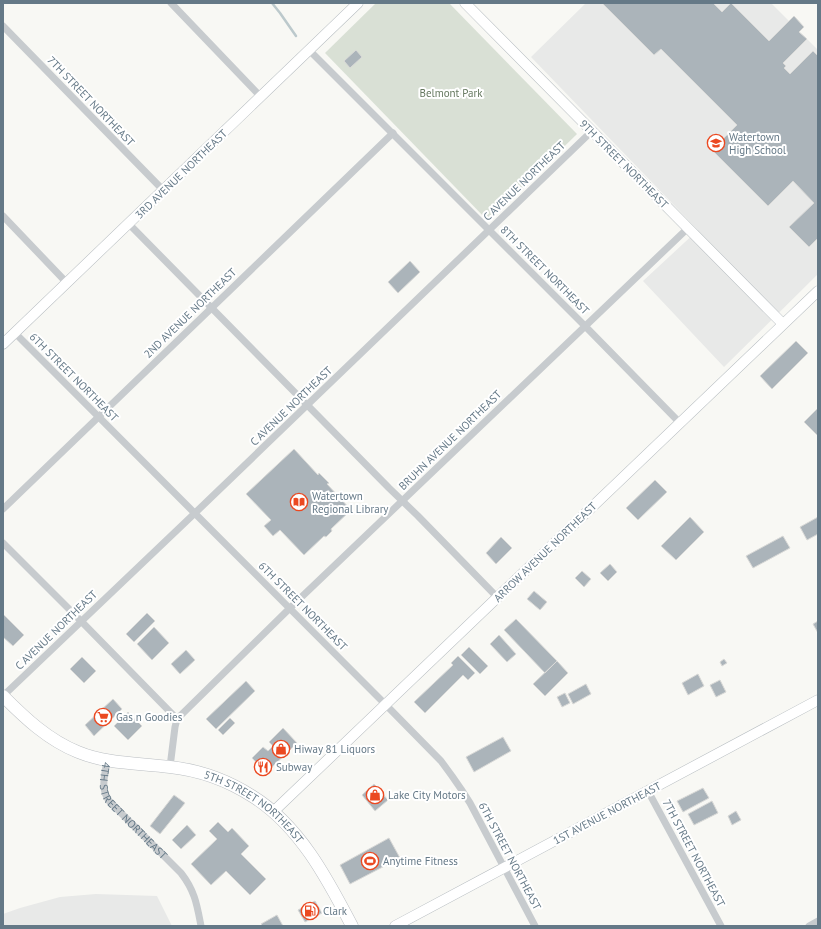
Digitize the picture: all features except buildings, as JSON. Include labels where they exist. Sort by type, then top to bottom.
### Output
[{"type":"main road","name":"4TH STREET NORTHEAST","points":[[3,696],[26,718],[52,738],[78,752],[108,760]]},
{"type":"main road","name":"5TH STREET NORTHEAST","points":[[108,760],[170,767],[198,772],[226,782],[252,796],[273,812],[294,833],[314,859],[352,926]]},
{"type":"street","points":[[171,3],[261,97]]},
{"type":"street","name":"3RD AVENUE NORTHEAST","points":[[3,344],[358,3]]},
{"type":"street","name":"9TH STREET NORTHEAST","points":[[465,3],[784,324]]},
{"type":"street","name":"7TH STREET NORTHEAST","points":[[3,26],[164,191]]},
{"type":"street","name":"8TH STREET NORTHEAST","points":[[309,50],[680,423]]},
{"type":"street","name":"C AVENUE NORTHEAST","points":[[3,696],[196,513],[592,131]]},
{"type":"street","name":"2ND AVENUE NORTHEAST","points":[[3,509],[392,133]]},
{"type":"street","points":[[3,216],[67,283]]},
{"type":"street","points":[[129,224],[498,598]]},
{"type":"street","name":"BRUHN AVENUE NORTHEAST","points":[[177,719],[290,608],[688,228]]},
{"type":"street","name":"ARROW AVENUE NORTHEAST","points":[[273,812],[818,291]]},
{"type":"street","name":"6TH STREET NORTHEAST","points":[[15,333],[196,513],[430,750],[452,776],[470,803],[535,926]]},
{"type":"street","points":[[3,543],[177,719],[174,726],[170,767]]},
{"type":"street","name":"1ST AVENUE NORTHEAST","points":[[395,926],[818,700]]},
{"type":"street","name":"4TH STREET NORTHEAST","points":[[108,760],[103,787],[105,795],[188,882],[195,897],[202,926]]},
{"type":"street","name":"7TH STREET NORTHEAST","points":[[648,791],[721,926]]},
{"type":"street","points":[[809,926],[818,921]]},
{"type":"shaded area","name":"Watertown High School","points":[[586,3],[771,3],[818,50],[818,274],[724,367],[643,281],[698,230],[531,57]]},
{"type":"shaded area","points":[[96,894],[157,896],[172,926],[3,926],[3,914],[20,908],[60,897]]},
{"type":"green space","name":"Belmont Park","points":[[376,3],[449,3],[577,134],[488,221],[325,53]]},
{"type":"waterway","points":[[272,3],[296,36]]},
{"type":"place","name":"Watertown High School","points":[[716,143]]},
{"type":"place","name":"Watertown Regional Library","points":[[299,502]]},
{"type":"place","name":"Gas n Goodies","points":[[103,717]]},
{"type":"place","name":"Hiway 81 Liquors","points":[[281,749]]},
{"type":"place","name":"Subway","points":[[263,767]]},
{"type":"place","name":"Lake City Motors","points":[[375,795]]},
{"type":"place","name":"Anytime Fitness","points":[[370,861]]},
{"type":"place","name":"Clark","points":[[310,911]]}]
